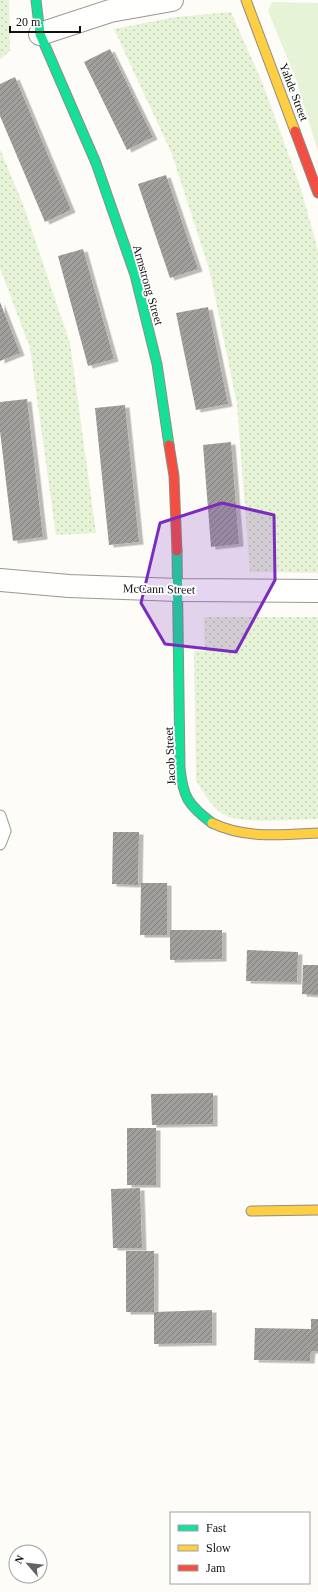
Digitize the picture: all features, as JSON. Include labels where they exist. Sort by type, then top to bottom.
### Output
[{"type":"street","name":"Armstrong Street","points":[[36,0],[40,34],[96,163],[135,275],[157,364],[174,476],[178,590]]},
{"type":"street","points":[[40,34],[110,11],[172,0]]},
{"type":"street","name":"Yahde Street","points":[[246,0],[318,193]]},
{"type":"street","name":"McCann Street","points":[[0,580],[69,586],[178,590],[318,591]]},
{"type":"street","name":"Jacob Street","points":[[178,590],[180,768],[185,797],[198,814],[217,827],[245,834],[278,835],[318,833]]},
{"type":"street","points":[[251,1211],[318,1210]]},
{"type":"lane","points":[[0,816],[5,831],[0,844]]},
{"type":"highlighted area","points":[[222,503],[274,515],[275,580],[236,652],[165,644],[141,603],[160,523]]},
{"type":"green space","points":[[0,0],[9,0],[10,51],[0,59]]},
{"type":"green space","points":[[272,2],[318,3],[318,152],[296,79],[268,11]]},
{"type":"green space","points":[[231,12],[262,82],[300,186],[318,250],[318,573],[250,572],[237,404],[210,272],[172,154],[114,29],[176,17]]},
{"type":"green space","points":[[0,149],[24,207],[70,343],[96,533],[56,535],[30,348],[0,268]]},
{"type":"green space","points":[[204,617],[318,617],[318,819],[255,820],[231,817],[223,814],[215,807],[196,780],[194,651],[205,651]]},
{"type":"building","points":[[110,49],[153,137],[127,150],[84,62]]},
{"type":"building","points":[[15,77],[71,210],[45,222],[0,116],[0,84]]},
{"type":"building","points":[[166,175],[198,269],[170,278],[138,184]]},
{"type":"building","points":[[83,249],[114,359],[88,366],[58,256]]},
{"type":"building","points":[[0,302],[20,353],[0,361]]},
{"type":"building","points":[[208,307],[228,404],[196,410],[176,313]]},
{"type":"building","points":[[27,399],[43,537],[13,541],[0,431],[0,402]]},
{"type":"building","points":[[125,405],[139,542],[109,545],[95,408]]},
{"type":"building","points":[[231,442],[239,544],[211,547],[203,445]]},
{"type":"building","points":[[113,832],[139,832],[138,885],[112,884]]},
{"type":"building","points":[[141,883],[167,883],[167,935],[140,935]]},
{"type":"building","points":[[170,930],[222,930],[222,959],[170,960]]},
{"type":"building","points":[[247,950],[298,952],[297,982],[246,981]]},
{"type":"building","points":[[303,965],[318,965],[318,995],[302,994]]},
{"type":"building","points":[[213,1093],[213,1124],[152,1125],[151,1094]]},
{"type":"building","points":[[127,1128],[156,1128],[156,1185],[127,1185]]},
{"type":"building","points":[[140,1188],[142,1248],[113,1248],[111,1189]]},
{"type":"building","points":[[126,1251],[154,1251],[154,1312],[126,1312]]},
{"type":"building","points":[[212,1310],[212,1343],[154,1344],[154,1312]]},
{"type":"building","points":[[311,1319],[318,1319],[318,1351],[311,1351],[310,1361],[254,1360],[255,1328],[311,1329]]},
{"type":"traffic: fast","points":[[36,0],[40,34],[96,163],[135,275],[157,364],[169,445]]},
{"type":"traffic: fast","points":[[177,551],[181,778],[188,800],[197,811],[212,823]]},
{"type":"traffic: slow","points":[[246,0],[295,131]]},
{"type":"traffic: slow","points":[[212,823],[237,832],[251,834],[277,835],[318,833]]},
{"type":"traffic: slow","points":[[251,1211],[318,1210]]},
{"type":"traffic: jam","points":[[295,131],[318,193]]},
{"type":"traffic: jam","points":[[169,445],[174,476],[177,551]]}]
